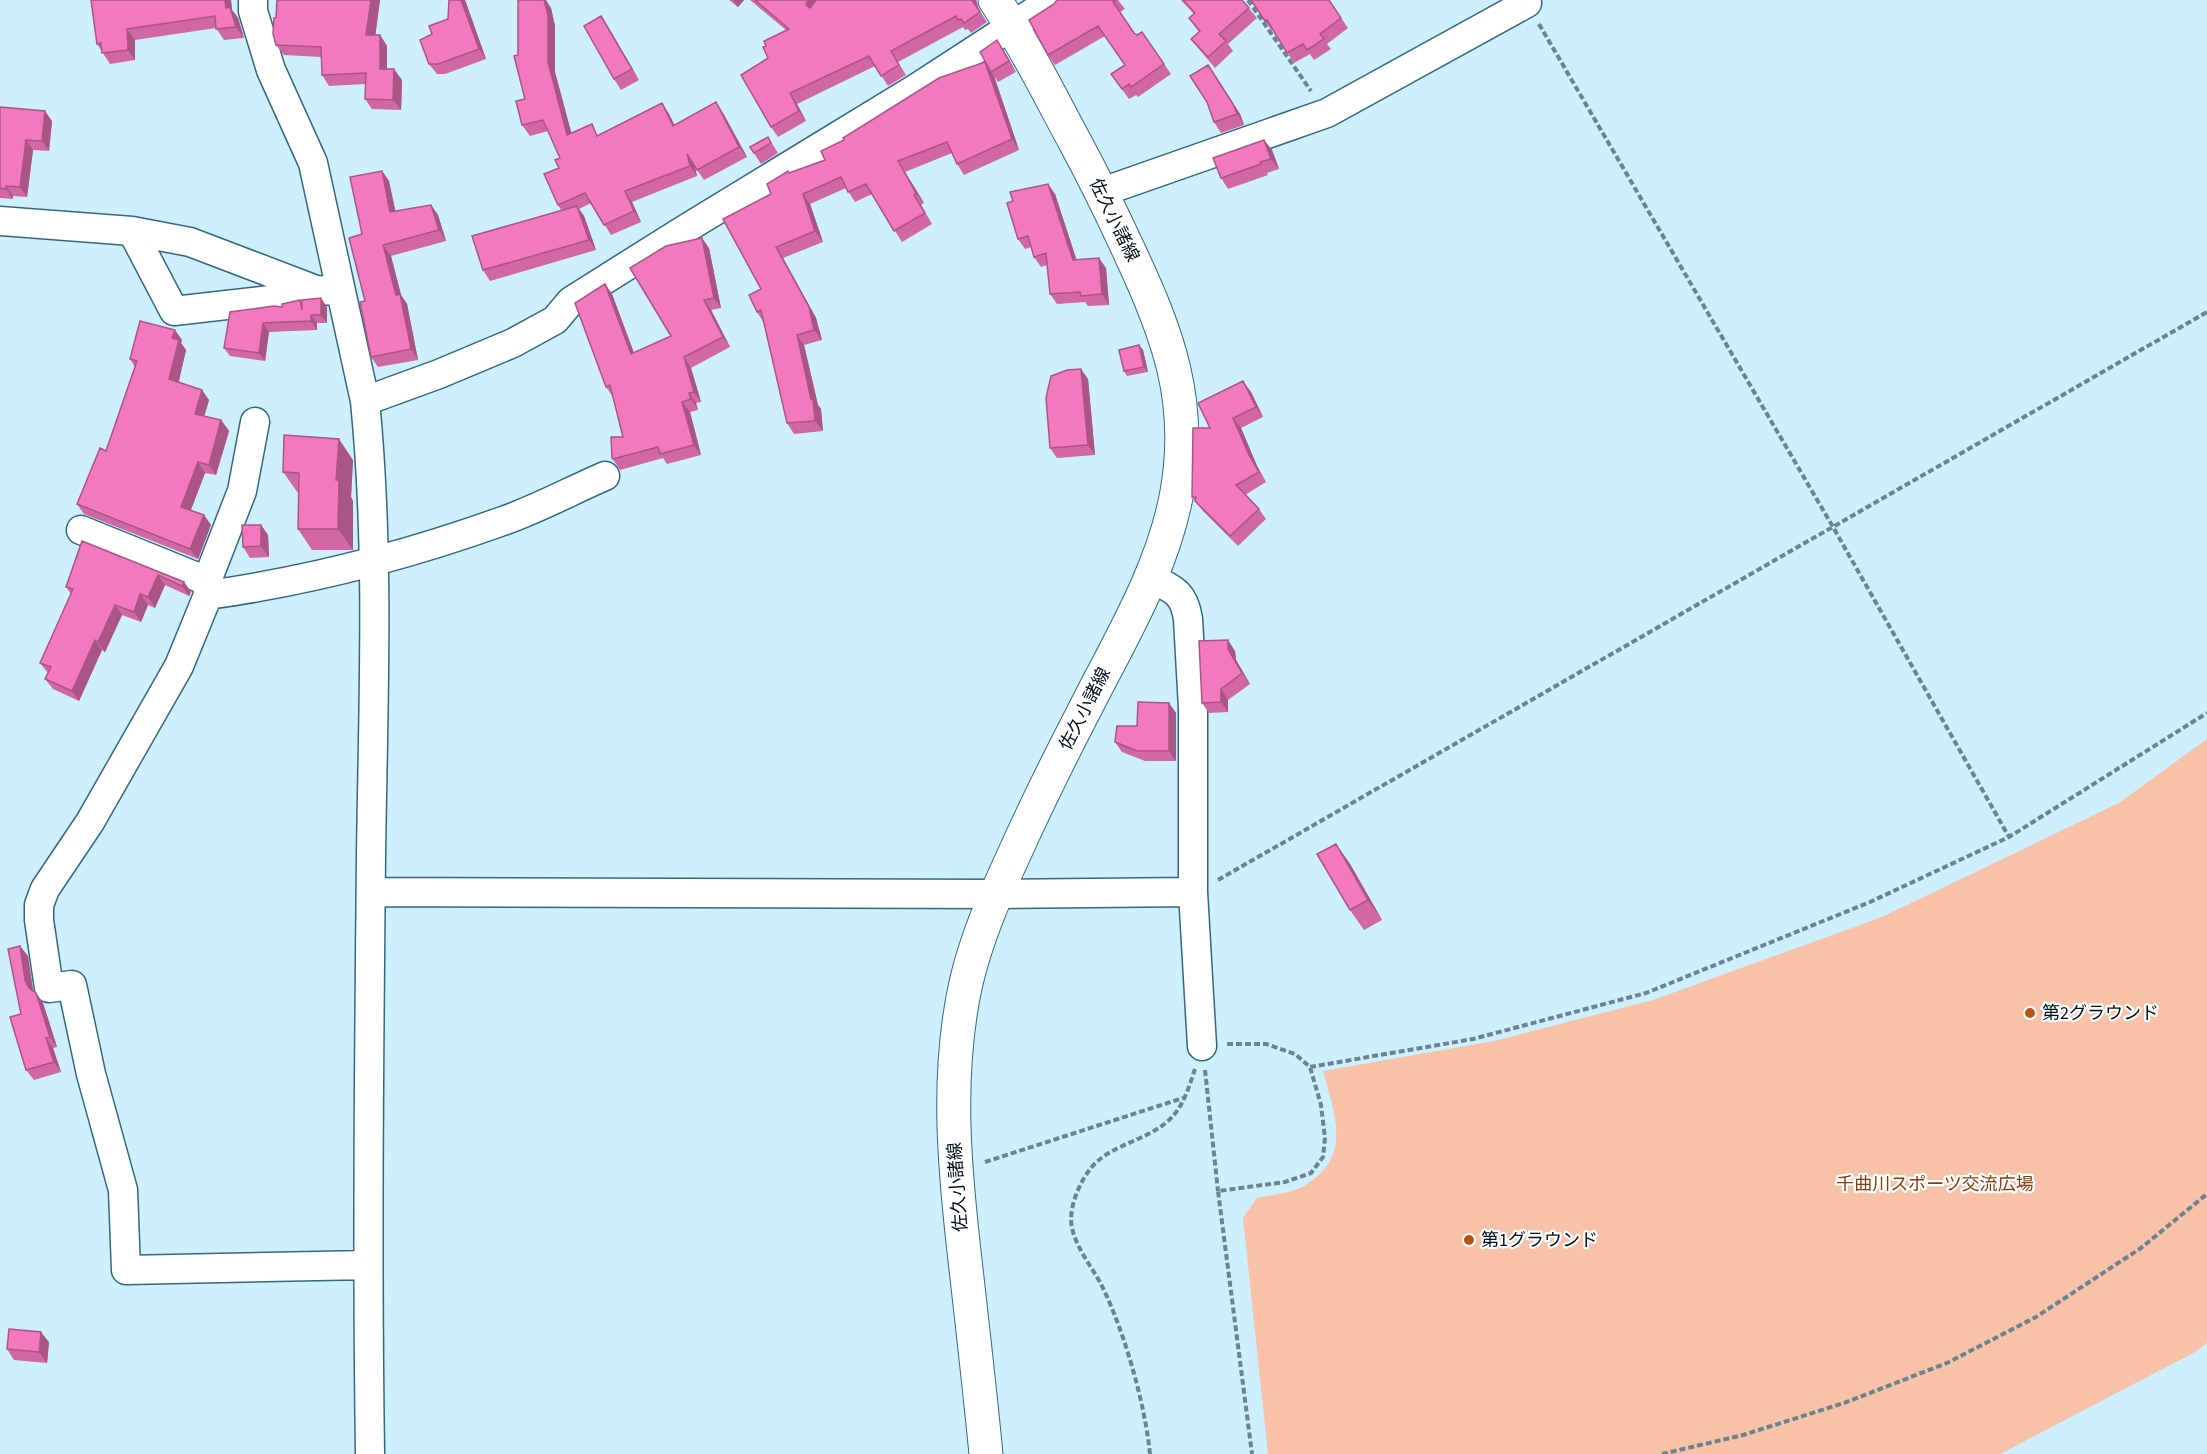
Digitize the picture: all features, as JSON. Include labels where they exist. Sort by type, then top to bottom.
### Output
[{"type":"main road","name":"佐久小諸線","points":[[986,1454],[956,1172],[954,1088],[961,1010],[975,950],[996,894],[1150,578],[1171,520],[1177,492],[1183,435],[1181,410],[1167,338],[1156,308],[1102,192],[1004,13]]},
{"type":"street","points":[[253,0],[253,11],[271,70],[314,163],[329,290],[365,401],[375,561],[367,1265],[370,1454]]},
{"type":"street","points":[[365,401],[439,374],[513,342],[555,320],[571,301],[1004,13],[1052,0]]},
{"type":"street","points":[[1102,192],[1327,114],[1527,3]]},
{"type":"street","points":[[0,221],[132,231],[190,242],[329,290]]},
{"type":"street","points":[[132,231],[174,311],[270,300],[329,290]]},
{"type":"street","points":[[255,422],[242,491],[179,666],[90,822],[45,889],[39,905],[48,988],[72,985],[91,1074],[123,1190],[126,1270],[367,1265]]},
{"type":"street","points":[[81,530],[207,588],[265,587],[375,561],[502,522],[604,476]]},
{"type":"street","points":[[1150,578],[1180,594],[1186,606],[1188,619],[1193,708],[1193,892],[1202,1046]]},
{"type":"street","points":[[371,892],[996,894],[1193,892]]},
{"type":"path","points":[[1248,0],[1327,114]]},
{"type":"path","points":[[1527,3],[1833,527],[2009,837]]},
{"type":"path","points":[[1193,892],[1229,874],[2207,312]]},
{"type":"path","points":[[1310,1067],[1473,1039],[1646,993],[1870,902],[2009,837],[2207,713]]},
{"type":"path","points":[[1202,1046],[1266,1044],[1295,1054],[1310,1067],[1321,1105],[1325,1138],[1323,1157],[1311,1173],[1285,1182],[1218,1191]]},
{"type":"path","points":[[1150,1454],[1124,1340],[1103,1287],[1079,1246],[1071,1226],[1072,1207],[1089,1170],[1107,1154],[1151,1133],[1169,1121],[1185,1098],[1202,1046]]},
{"type":"path","points":[[1202,1046],[1252,1454]]},
{"type":"path","points":[[956,1172],[1185,1098]]},
{"type":"path","points":[[1662,1454],[1743,1435],[1821,1411],[1947,1363],[2036,1317],[2141,1248],[2207,1194]]},
{"type":"green space","name":"千曲川スポーツ交流広場","points":[[2207,739],[2207,1343],[2195,1352],[2000,1454],[1268,1454],[1243,1218],[1257,1198],[1293,1191],[1314,1179],[1325,1168],[1332,1156],[1336,1143],[1336,1129],[1323,1071],[1494,1041],[1653,1000],[1882,917],[2119,803]]},
{"type":"building","points":[[91,0],[225,0],[226,8],[230,7],[236,27],[216,29],[215,16],[127,29],[128,50],[102,53],[101,43],[97,44]]},
{"type":"building","points":[[277,0],[371,0],[366,35],[380,35],[380,69],[394,69],[393,100],[365,99],[366,73],[322,75],[321,47],[276,45],[273,34]]},
{"type":"building","points":[[449,0],[461,0],[479,49],[438,64],[429,64],[420,40],[432,34],[429,26],[448,19]]},
{"type":"building","points":[[518,0],[544,0],[548,15],[548,62],[567,135],[592,124],[597,136],[662,103],[673,126],[716,102],[739,147],[697,170],[687,154],[690,166],[625,191],[634,211],[604,225],[585,193],[558,205],[544,174],[559,168],[555,160],[560,158],[543,120],[522,125],[516,101],[525,99],[514,56],[518,55]]},
{"type":"building","points":[[755,0],[808,0],[806,5],[810,8],[816,0],[972,0],[980,12],[964,23],[956,16],[891,51],[899,65],[881,76],[869,56],[790,93],[799,111],[771,127],[741,75],[768,58],[763,47],[766,46],[764,41],[789,29]]},
{"type":"building","points":[[1057,0],[1116,0],[1113,2],[1134,33],[1137,35],[1142,32],[1164,64],[1131,87],[1129,84],[1122,89],[1111,74],[1125,65],[1098,26],[1048,55],[1029,20]]},
{"type":"building","points":[[1183,0],[1242,0],[1249,8],[1219,34],[1226,41],[1208,57],[1191,39],[1200,31],[1189,18],[1195,13]]},
{"type":"building","points":[[1251,0],[1329,0],[1341,18],[1320,34],[1324,39],[1307,50],[1303,44],[1287,53],[1267,20],[1265,21]]},
{"type":"building","points":[[601,16],[632,69],[614,79],[584,26]]},
{"type":"building","points":[[997,40],[1009,61],[991,72],[980,52]]},
{"type":"building","points":[[985,62],[1012,139],[957,164],[947,142],[898,161],[925,213],[894,231],[866,184],[848,192],[841,177],[803,194],[815,231],[776,247],[809,307],[814,330],[797,335],[811,399],[813,399],[815,421],[787,423],[761,310],[757,312],[749,295],[761,289],[723,219],[771,194],[767,184],[788,171],[789,173],[825,160],[821,151],[844,140],[843,138],[939,78]]},
{"type":"building","points":[[1208,65],[1237,114],[1214,122],[1207,102],[1190,76]]},
{"type":"building","points":[[0,107],[45,111],[42,141],[26,140],[20,187],[0,188]]},
{"type":"building","points":[[768,137],[771,143],[754,153],[750,147]]},
{"type":"building","points":[[1264,140],[1271,159],[1221,178],[1213,158]]},
{"type":"building","points":[[382,171],[390,212],[431,205],[439,230],[383,245],[396,295],[400,294],[411,349],[371,357],[360,302],[365,301],[349,238],[362,234],[350,177]]},
{"type":"building","points":[[1048,184],[1073,260],[1099,258],[1102,294],[1081,296],[1080,292],[1050,294],[1046,253],[1034,257],[1028,236],[1018,239],[1007,203],[1013,201],[1010,192]]},
{"type":"building","points":[[577,206],[589,240],[483,270],[472,236]]},
{"type":"building","points":[[702,238],[714,298],[704,300],[723,337],[684,357],[694,392],[689,393],[691,399],[682,402],[694,445],[660,454],[658,447],[613,459],[611,437],[623,437],[610,385],[606,387],[575,303],[605,284],[631,354],[671,336],[630,268],[666,246]]},
{"type":"building","points":[[321,298],[321,315],[311,315],[311,321],[263,323],[259,353],[224,348],[230,312],[282,307],[282,304],[300,300],[302,310],[302,300]]},
{"type":"building","points":[[140,321],[175,330],[172,338],[179,340],[169,379],[202,390],[195,414],[221,420],[209,465],[198,462],[181,507],[204,515],[190,549],[77,504],[100,448],[106,451],[137,361],[130,359]]},
{"type":"building","points":[[1139,345],[1144,367],[1124,371],[1119,350]]},
{"type":"building","points":[[1081,369],[1088,445],[1050,448],[1046,398],[1051,376],[1067,370]]},
{"type":"building","points":[[1243,381],[1256,407],[1233,418],[1259,472],[1236,485],[1259,509],[1230,536],[1195,501],[1196,497],[1192,497],[1193,428],[1210,428],[1198,403]]},
{"type":"building","points":[[284,435],[339,439],[336,480],[339,480],[338,529],[298,529],[299,473],[283,472]]},
{"type":"building","points":[[242,525],[261,525],[261,546],[243,547]]},
{"type":"building","points":[[82,541],[184,582],[182,586],[158,575],[148,597],[140,594],[134,612],[115,605],[98,642],[95,640],[72,691],[45,679],[51,667],[40,663],[73,589],[66,587]]},
{"type":"building","points":[[1228,640],[1228,649],[1242,673],[1221,689],[1221,702],[1202,703],[1199,641]]},
{"type":"building","points":[[1138,702],[1169,703],[1169,751],[1137,751],[1115,742],[1117,726],[1137,726]]},
{"type":"building","points":[[1336,844],[1368,900],[1350,910],[1317,854]]},
{"type":"building","points":[[20,946],[25,980],[29,988],[36,993],[50,1037],[46,1038],[54,1062],[26,1070],[10,1017],[21,1014],[8,949]]},
{"type":"building","points":[[9,1329],[41,1332],[39,1352],[7,1349]]},
{"type":"place","name":"第2グラウンド","points":[[2030,1013]]},
{"type":"place","name":"第1グラウンド","points":[[1469,1240]]}]
